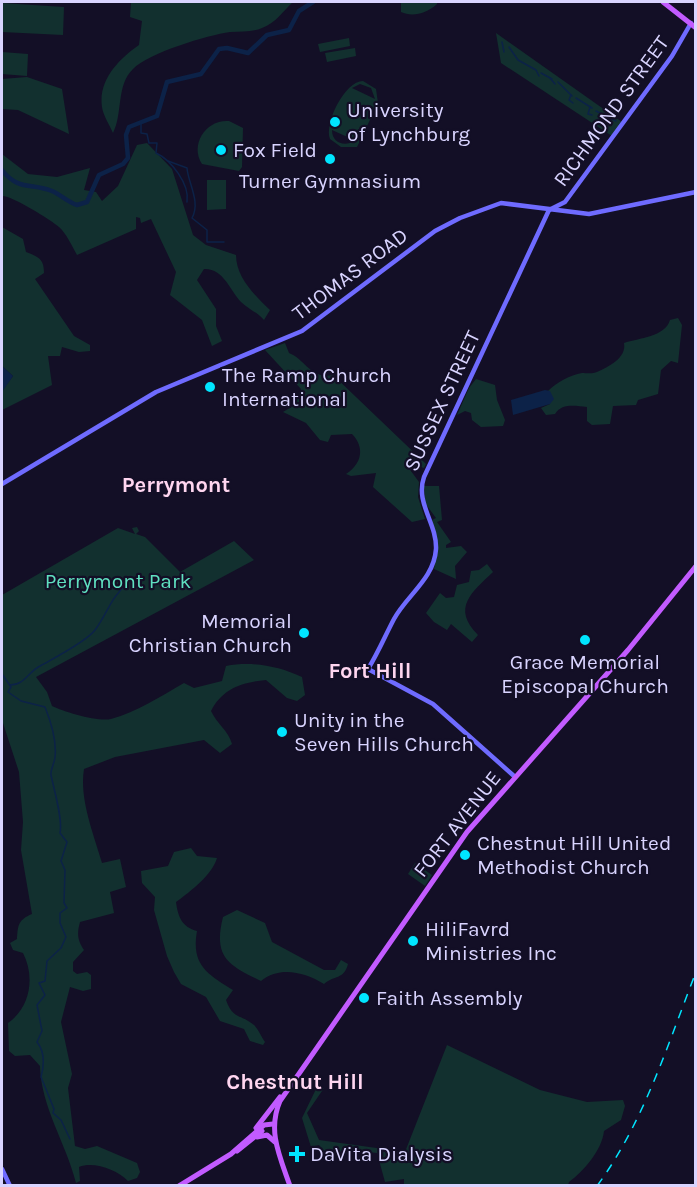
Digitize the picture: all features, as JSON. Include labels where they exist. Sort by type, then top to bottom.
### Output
[{"type":"main road","points":[[663,2],[693,26]]},
{"type":"main road","name":"FORT AVENUE","points":[[273,1124],[280,1101],[292,1082],[467,832],[514,776],[628,650],[696,566]]},
{"type":"main road","points":[[252,1137],[292,1082]]},
{"type":"main road","points":[[179,1185],[240,1150],[264,1125],[273,1124],[276,1143],[290,1185]]},
{"type":"main road","points":[[252,1137],[267,1135],[276,1143]]},
{"type":"street","name":"RICHMOND STREET","points":[[549,210],[565,202],[693,26]]},
{"type":"street","points":[[549,210],[589,214],[696,192]]},
{"type":"street","name":"THOMAS ROAD","points":[[2,484],[160,390],[302,331],[435,231],[501,203],[549,210]]},
{"type":"street","name":"SUSSEX STREET","points":[[514,776],[433,704],[368,669],[395,618],[427,576],[433,564],[435,542],[421,498],[424,477],[549,210]]},
{"type":"street","points":[[2,1169],[10,1185]]},
{"type":"green space","points":[[131,2],[293,2],[267,26],[194,41],[164,51],[141,63],[133,69],[124,83],[113,133],[103,110],[103,88],[117,64],[139,45],[142,21],[130,17]]},
{"type":"green space","points":[[401,2],[437,2],[437,4],[424,12],[410,14],[401,12]]},
{"type":"green space","points":[[2,3],[64,7],[63,35],[2,32]]},
{"type":"green space","points":[[496,33],[622,122],[612,136],[501,63]]},
{"type":"green space","points":[[349,38],[350,46],[320,52],[318,44]]},
{"type":"green space","points":[[355,48],[356,56],[327,62],[325,53]]},
{"type":"green space","points":[[2,52],[28,54],[27,76],[2,74]]},
{"type":"green space","points":[[27,77],[62,89],[69,134],[18,110],[2,109],[2,79]]},
{"type":"green space","points":[[363,81],[376,89],[378,103],[357,147],[341,147],[330,139],[330,123],[343,95],[356,83]],"holes":[[[360,84],[371,88],[375,99],[352,88]],[[332,130],[354,140],[355,141],[347,144],[339,143],[334,138]]]},
{"type":"green space","name":"Fox Field","points":[[221,121],[229,121],[243,128],[242,167],[239,171],[202,164],[199,156],[199,141],[207,128]]},
{"type":"green space","points":[[147,143],[172,169],[193,235],[206,245],[236,255],[243,278],[270,310],[264,320],[241,302],[221,276],[204,269],[197,280],[216,309],[216,326],[222,341],[212,346],[202,320],[170,295],[176,272],[151,219],[141,223],[140,218],[136,217],[136,229],[77,255],[59,227],[22,204],[2,196],[2,154],[28,174],[57,177],[90,168],[84,190],[96,192],[102,201],[118,186],[137,145]]},
{"type":"green space","points":[[207,180],[226,180],[226,209],[207,210]]},
{"type":"green space","points":[[2,227],[23,239],[26,252],[42,262],[44,273],[35,279],[74,336],[90,345],[90,351],[79,352],[62,347],[60,356],[48,356],[52,385],[2,410],[2,391],[13,376],[2,366]]},
{"type":"green space","points":[[678,318],[682,325],[678,363],[671,361],[661,370],[658,394],[638,400],[636,405],[613,406],[610,424],[592,425],[587,421],[587,407],[565,407],[555,414],[546,415],[541,408],[550,404],[548,391],[560,382],[577,374],[595,373],[620,357],[624,343],[657,333],[667,326],[670,320]]},
{"type":"green space","points":[[285,343],[289,353],[314,372],[325,376],[333,375],[426,464],[424,468],[409,463],[408,467],[419,482],[418,497],[425,519],[412,522],[373,487],[376,473],[351,476],[346,474],[356,465],[360,455],[359,444],[352,434],[331,435],[328,442],[320,440],[306,423],[283,412],[293,406],[301,389],[265,350]]},
{"type":"green space","points":[[476,379],[495,385],[497,400],[505,420],[503,426],[481,427],[472,420],[471,413],[465,411],[457,415],[469,388]]},
{"type":"green space","points":[[424,486],[439,486],[442,520],[437,522],[451,542],[446,545],[446,548],[461,546],[467,552],[455,566],[456,579],[434,569],[438,544],[432,520],[436,518],[425,503]]},
{"type":"green space","name":"Perrymont Park","points":[[137,527],[139,531],[136,534],[145,537],[180,572],[234,541],[254,560],[36,677],[47,692],[52,706],[90,718],[111,719],[139,708],[184,683],[194,688],[222,681],[226,666],[245,664],[274,667],[302,677],[305,695],[297,701],[287,698],[266,680],[241,685],[221,697],[211,711],[232,744],[220,753],[204,740],[115,757],[84,769],[85,805],[102,863],[120,859],[126,887],[110,892],[114,913],[80,922],[79,926],[79,940],[84,950],[73,962],[73,971],[77,974],[87,972],[91,975],[91,989],[83,991],[70,987],[61,1022],[72,1074],[68,1088],[75,1146],[85,1149],[97,1146],[137,1163],[140,1172],[137,1178],[128,1181],[118,1173],[105,1168],[85,1165],[79,1167],[80,1181],[76,1183],[49,1110],[41,1081],[40,1066],[30,1055],[15,1056],[9,1051],[8,1023],[22,1009],[30,981],[23,953],[13,950],[10,943],[17,939],[21,921],[32,914],[21,850],[23,822],[19,772],[2,720],[2,595],[118,528],[135,534],[132,528]]},
{"type":"green space","points":[[487,564],[493,572],[478,586],[465,608],[466,617],[478,635],[472,642],[451,624],[447,630],[434,622],[426,613],[440,593],[446,598],[454,597],[457,585],[469,582],[471,571],[479,570]]},
{"type":"green space","points":[[191,848],[197,856],[217,858],[206,876],[176,902],[178,912],[184,924],[197,931],[196,952],[203,967],[233,990],[226,1000],[229,1006],[235,1014],[255,1027],[265,1042],[263,1045],[250,1041],[244,1029],[220,1021],[206,997],[181,984],[167,956],[154,910],[155,897],[142,883],[141,871],[168,866],[174,852]]},
{"type":"green space","points":[[415,863],[432,875],[425,886],[408,874]]},
{"type":"green space","points":[[237,910],[265,923],[272,942],[324,970],[335,970],[341,960],[348,964],[344,973],[324,984],[308,976],[292,972],[276,973],[261,981],[240,970],[226,958],[220,942],[223,917]]},
{"type":"green space","points":[[447,1045],[540,1090],[587,1102],[623,1100],[625,1106],[621,1120],[604,1131],[596,1153],[568,1185],[404,1185],[404,1179],[385,1182],[377,1153],[359,1151],[328,1157],[319,1145],[311,1147],[302,1118],[317,1087],[324,1088],[307,1113],[319,1140],[405,1152]]},
{"type":"water","points":[[2,366],[13,376],[2,392]]},
{"type":"water","points":[[545,390],[550,391],[554,399],[550,404],[513,415],[511,400]]},
{"type":"waterway","points":[[2,170],[8,177],[20,184],[52,191],[77,205],[87,202],[99,175],[123,164],[128,158],[126,135],[129,127],[157,116],[167,82],[201,74],[219,49],[227,48],[248,53],[267,35],[289,30],[299,11],[313,2]]},
{"type":"waterway","points":[[502,42],[504,52]]},
{"type":"waterway","points":[[509,47],[518,60],[536,70],[539,76]]},
{"type":"waterway","points":[[541,73],[552,79]]},
{"type":"waterway","points":[[550,78],[555,84]]},
{"type":"waterway","points":[[558,82],[572,96]]},
{"type":"waterway","points":[[571,95],[569,100],[573,103]]},
{"type":"waterway","points":[[576,98],[592,108]]},
{"type":"waterway","points":[[590,107],[588,114],[592,115]]},
{"type":"waterway","points":[[596,111],[616,121]]},
{"type":"waterway","points":[[141,123],[141,133],[147,134],[149,143],[157,143],[156,153],[168,161],[178,173],[186,188],[187,202]]},
{"type":"waterway","points":[[168,161],[187,168],[195,199],[192,218],[207,230],[207,242],[224,242]]},
{"type":"waterway","points":[[10,685],[23,681],[36,669],[91,635],[117,594],[127,584]]},
{"type":"waterway","points":[[2,674],[11,687],[8,692],[21,701],[45,707],[54,738],[55,757],[51,775],[59,812],[60,833],[67,842],[61,861],[65,870],[64,903],[67,908],[60,913],[60,923],[66,937],[61,948],[47,961],[45,981],[39,983],[45,995],[37,1005],[42,1031],[37,1042],[43,1059],[41,1077],[54,1109],[53,1113],[61,1120],[70,1139]]},
{"type":"railway","points":[[597,1186],[614,1161],[641,1110],[696,972]]},
{"type":"place","name":"University of Lynchburg","points":[[335,122]]},
{"type":"place","name":"Fox Field","points":[[221,150]]},
{"type":"place","name":"Turner Gymnasium","points":[[330,159]]},
{"type":"place","name":"The Ramp Church International","points":[[210,387]]},
{"type":"place","name":"Memorial Christian Church","points":[[304,633]]},
{"type":"place","name":"Grace Memorial Episcopal Church","points":[[585,640]]},
{"type":"place","name":"Unity in the Seven Hills Church","points":[[282,732]]},
{"type":"place","name":"Chestnut Hill United Methodist Church","points":[[465,855]]},
{"type":"place","name":"HiliFavrd Ministries Inc","points":[[413,941]]},
{"type":"place","name":"Faith Assembly","points":[[364,998]]},
{"type":"place","name":"DaVita Dialysis","points":[[297,1154]]},
{"type":"district","name":"Perrymont","points":[[176,485]]},
{"type":"district","name":"Fort Hill","points":[[370,671]]},
{"type":"district","name":"Chestnut Hill","points":[[295,1082]]}]
